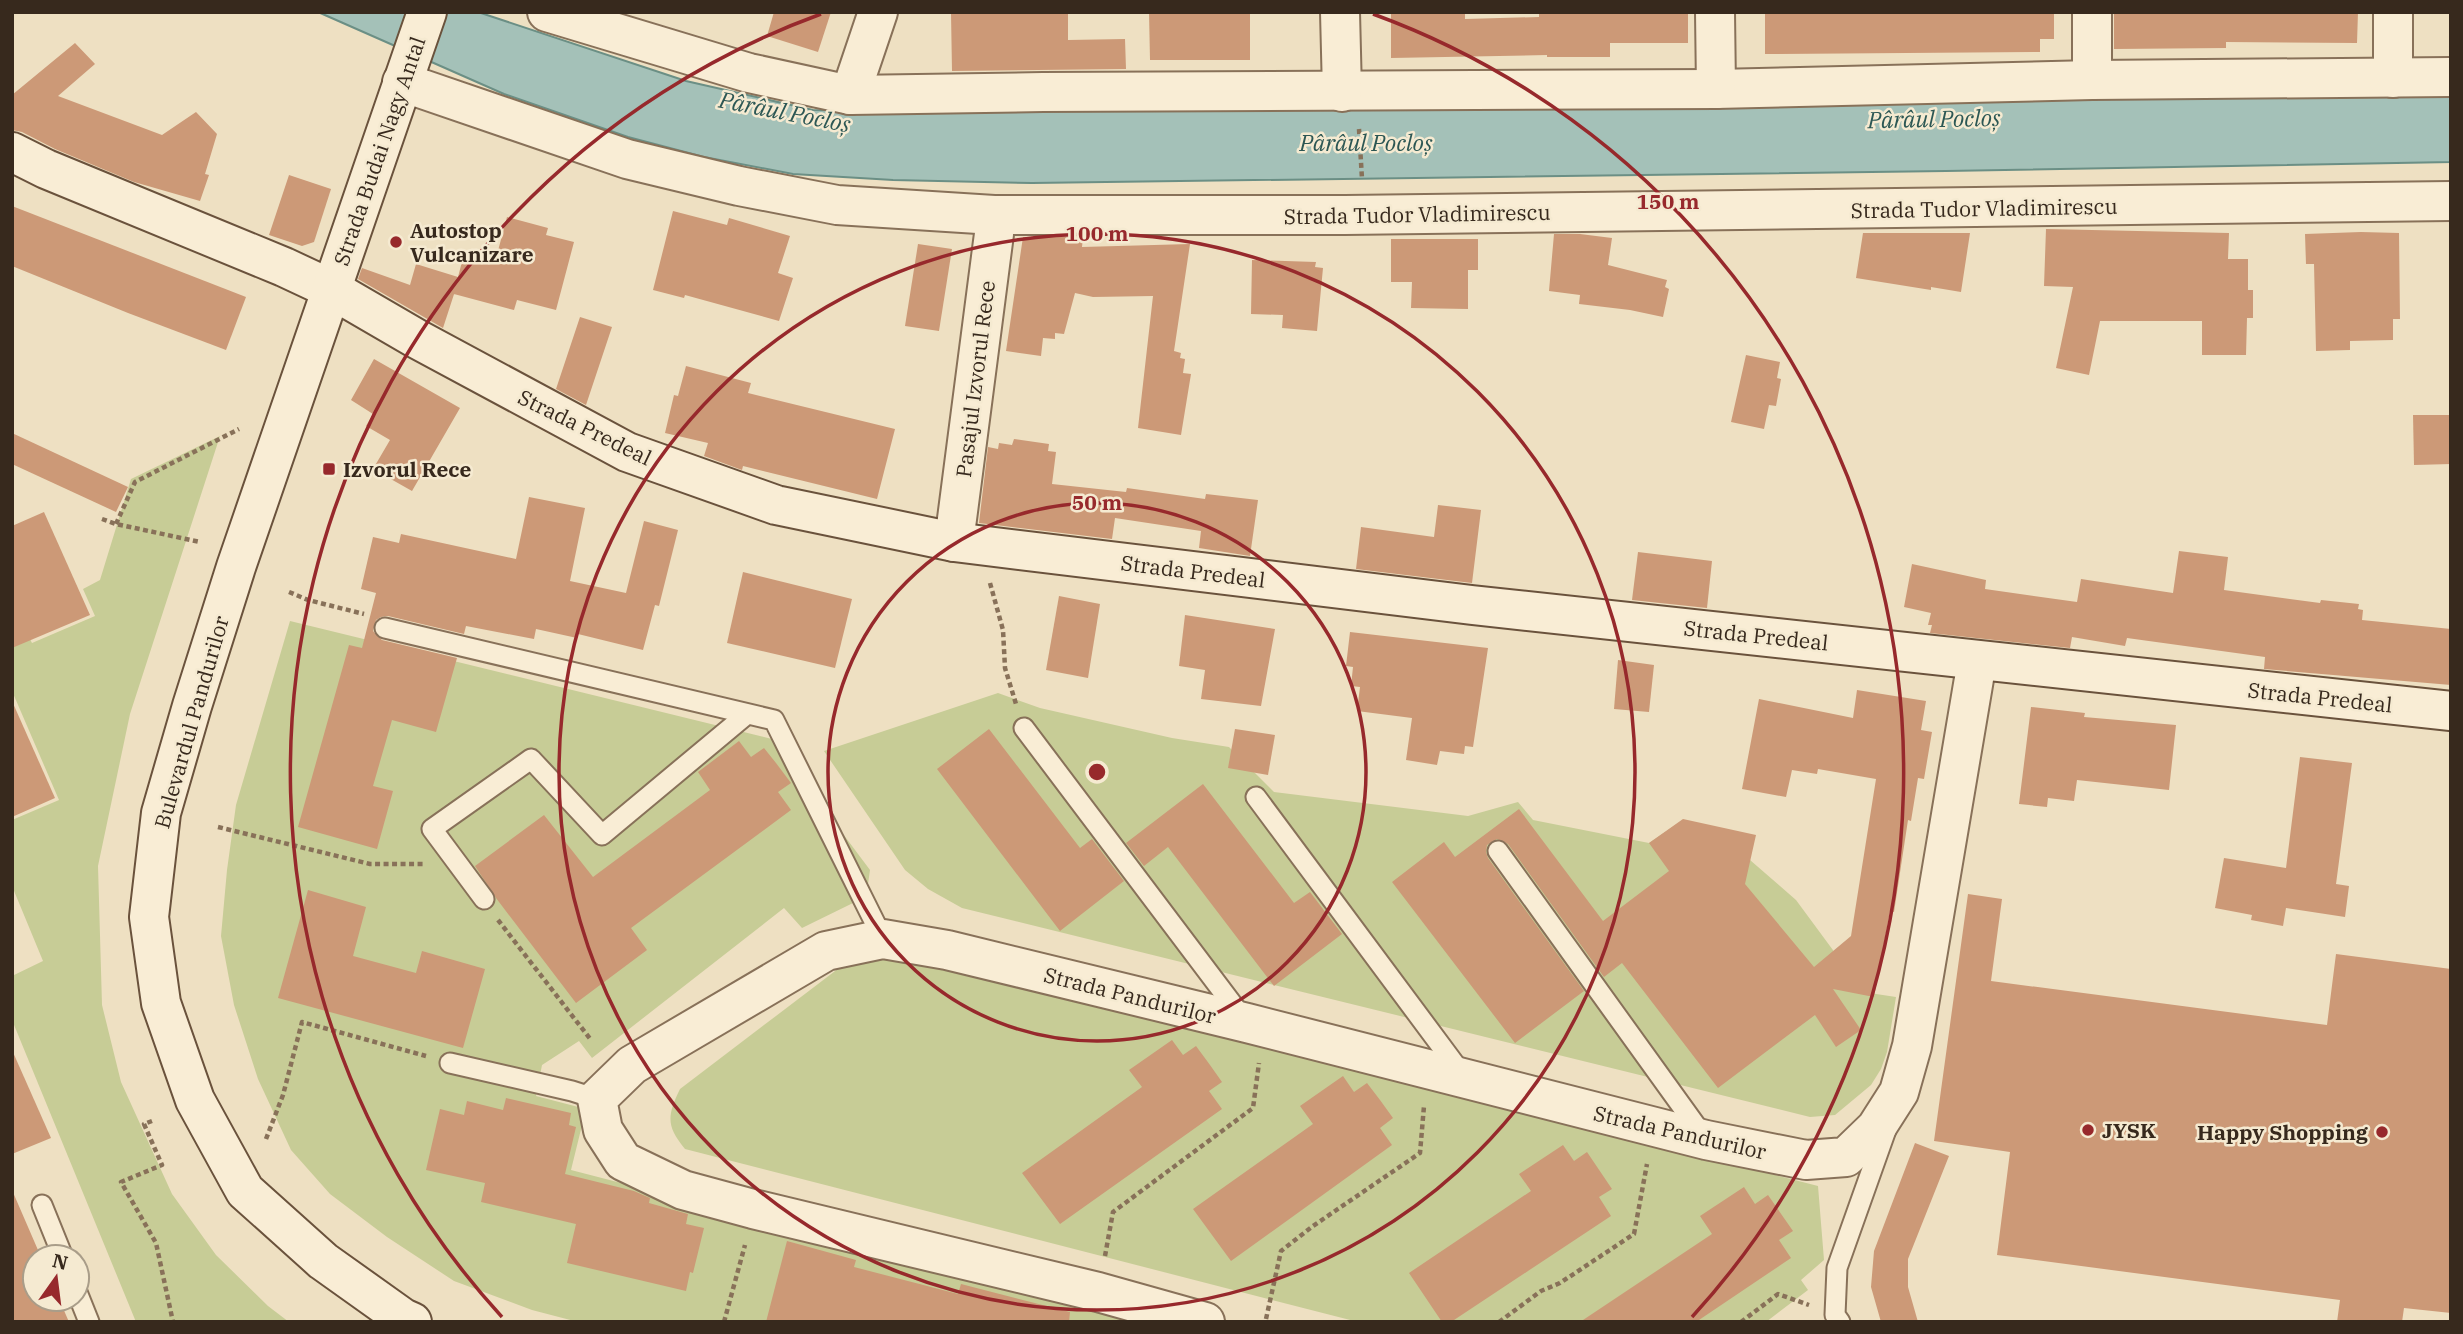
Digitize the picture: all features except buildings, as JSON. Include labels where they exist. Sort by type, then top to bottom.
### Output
[{"type":"street","name":"Strada Budai Nagy Antal","points":[[331,289],[427,12]]},
{"type":"street","points":[[547,12],[749,73],[849,95],[1044,92],[1350,108],[1716,89],[2092,80],[2451,77]]},
{"type":"street","points":[[849,95],[878,12]]},
{"type":"street","points":[[1340,12],[1350,108]]},
{"type":"street","points":[[1715,12],[1716,89]]},
{"type":"street","points":[[2092,12],[2092,80]]},
{"type":"street","points":[[2393,12],[2393,78]]},
{"type":"street","name":"Strada Tudor Vladimirescu","points":[[406,71],[627,159],[739,186],[837,205],[994,215],[1345,215],[2451,201]]},
{"type":"street","name":"Strada Predeal","points":[[12,152],[46,169],[331,289],[416,339],[626,452],[776,505],[954,542],[1458,603],[2451,711]]},
{"type":"street","name":"Pasajul Izvorul Rece","points":[[954,542],[994,233],[994,215]]},
{"type":"street","name":"Bulevardul Pandurilor","points":[[331,289],[236,567],[164,799],[149,917],[161,1003],[195,1100],[245,1191],[323,1261],[412,1322]]},
{"type":"street","name":"Strada Pandurilor","points":[[597,1099],[632,1065],[826,951],[883,939],[947,950],[1253,1039],[1466,1080],[1706,1140],[1806,1160],[1846,1157],[1876,1128],[1899,1092],[1912,1046],[1977,660]]},
{"type":"street","points":[[597,1099],[604,1130],[623,1161],[682,1190],[1098,1292],[1205,1322]]},
{"type":"lane","points":[[385,628],[774,720],[883,939]]},
{"type":"lane","points":[[484,898],[432,829],[531,759],[602,835],[746,715]]},
{"type":"lane","points":[[1024,728],[1253,1039]]},
{"type":"lane","points":[[1256,797],[1466,1080]]},
{"type":"lane","points":[[1498,851],[1706,1140]]},
{"type":"lane","points":[[450,1063],[572,1090],[597,1099]]},
{"type":"lane","points":[[1838,1318],[1837,1268],[1899,1092]]},
{"type":"lane","points":[[42,1205],[57,1243]]},
{"type":"path","points":[[1350,108],[1362,186]]},
{"type":"path","points":[[116,524],[135,482],[239,429]]},
{"type":"path","points":[[102,519],[200,542]]},
{"type":"path","points":[[988,579],[1003,630],[1004,668],[1024,728]]},
{"type":"path","points":[[289,592],[308,600],[387,620],[385,628]]},
{"type":"path","points":[[218,827],[370,864],[458,864]]},
{"type":"path","points":[[501,924],[591,1040]]},
{"type":"path","points":[[265,1139],[283,1095],[302,1022],[450,1063]]},
{"type":"path","points":[[1103,1264],[1113,1212],[1253,1108],[1253,1039]]},
{"type":"path","points":[[1266,1319],[1281,1251],[1420,1153],[1425,1098]]},
{"type":"path","points":[[152,1121],[144,1124],[162,1164],[121,1182],[156,1243],[173,1322]]},
{"type":"path","points":[[1499,1322],[1541,1291],[1560,1283],[1634,1234],[1647,1160]]},
{"type":"path","points":[[724,1322],[740,1266]]},
{"type":"path","points":[[1741,1322],[1778,1294],[1838,1318]]},
{"type":"green space","points":[[220,436],[130,714],[98,866],[102,1005],[121,1082],[172,1194],[216,1255],[268,1306],[289,1322],[136,1322],[12,1020],[12,976],[43,961],[12,886],[12,820],[59,800],[12,691],[12,605],[32,643],[95,616],[83,589],[100,580],[131,479]]},
{"type":"green space","points":[[290,621],[772,739],[870,870],[867,891],[853,903],[802,928],[784,908],[592,1058],[579,1041],[542,1065],[536,1096],[586,1109],[571,1170],[652,1191],[717,1214],[1134,1322],[578,1322],[532,1310],[454,1281],[387,1237],[330,1194],[291,1150],[258,1079],[234,1005],[221,936],[236,805]]},
{"type":"green space","points":[[998,693],[1040,708],[1172,738],[1229,747],[1274,792],[1468,816],[1518,802],[1533,820],[1649,843],[1683,820],[1750,860],[1796,900],[1841,961],[1843,989],[1896,997],[1887,1052],[1881,1069],[1871,1085],[1835,1115],[1810,1117],[962,908],[928,889],[905,870],[824,751]]},
{"type":"green space","points":[[874,954],[926,958],[1818,1186],[1824,1260],[1801,1280],[1808,1290],[1766,1322],[1358,1322],[685,1149],[674,1134],[670,1120],[680,1089],[843,965]]},
{"type":"water","name":"Pârâul Pocloș","points":[[318,12],[478,12],[686,81],[813,110],[930,112],[2451,89],[2451,162],[1032,183],[893,180],[793,174],[704,157],[628,137],[504,94]]},
{"type":"place","name":"Autostop Vulcanizare","points":[[396,242]]},
{"type":"place","name":"Izvorul Rece","points":[[329,469]]},
{"type":"place","name":"JYSK","points":[[2088,1130]]},
{"type":"place","name":"Happy Shopping","points":[[2382,1132]]}]
